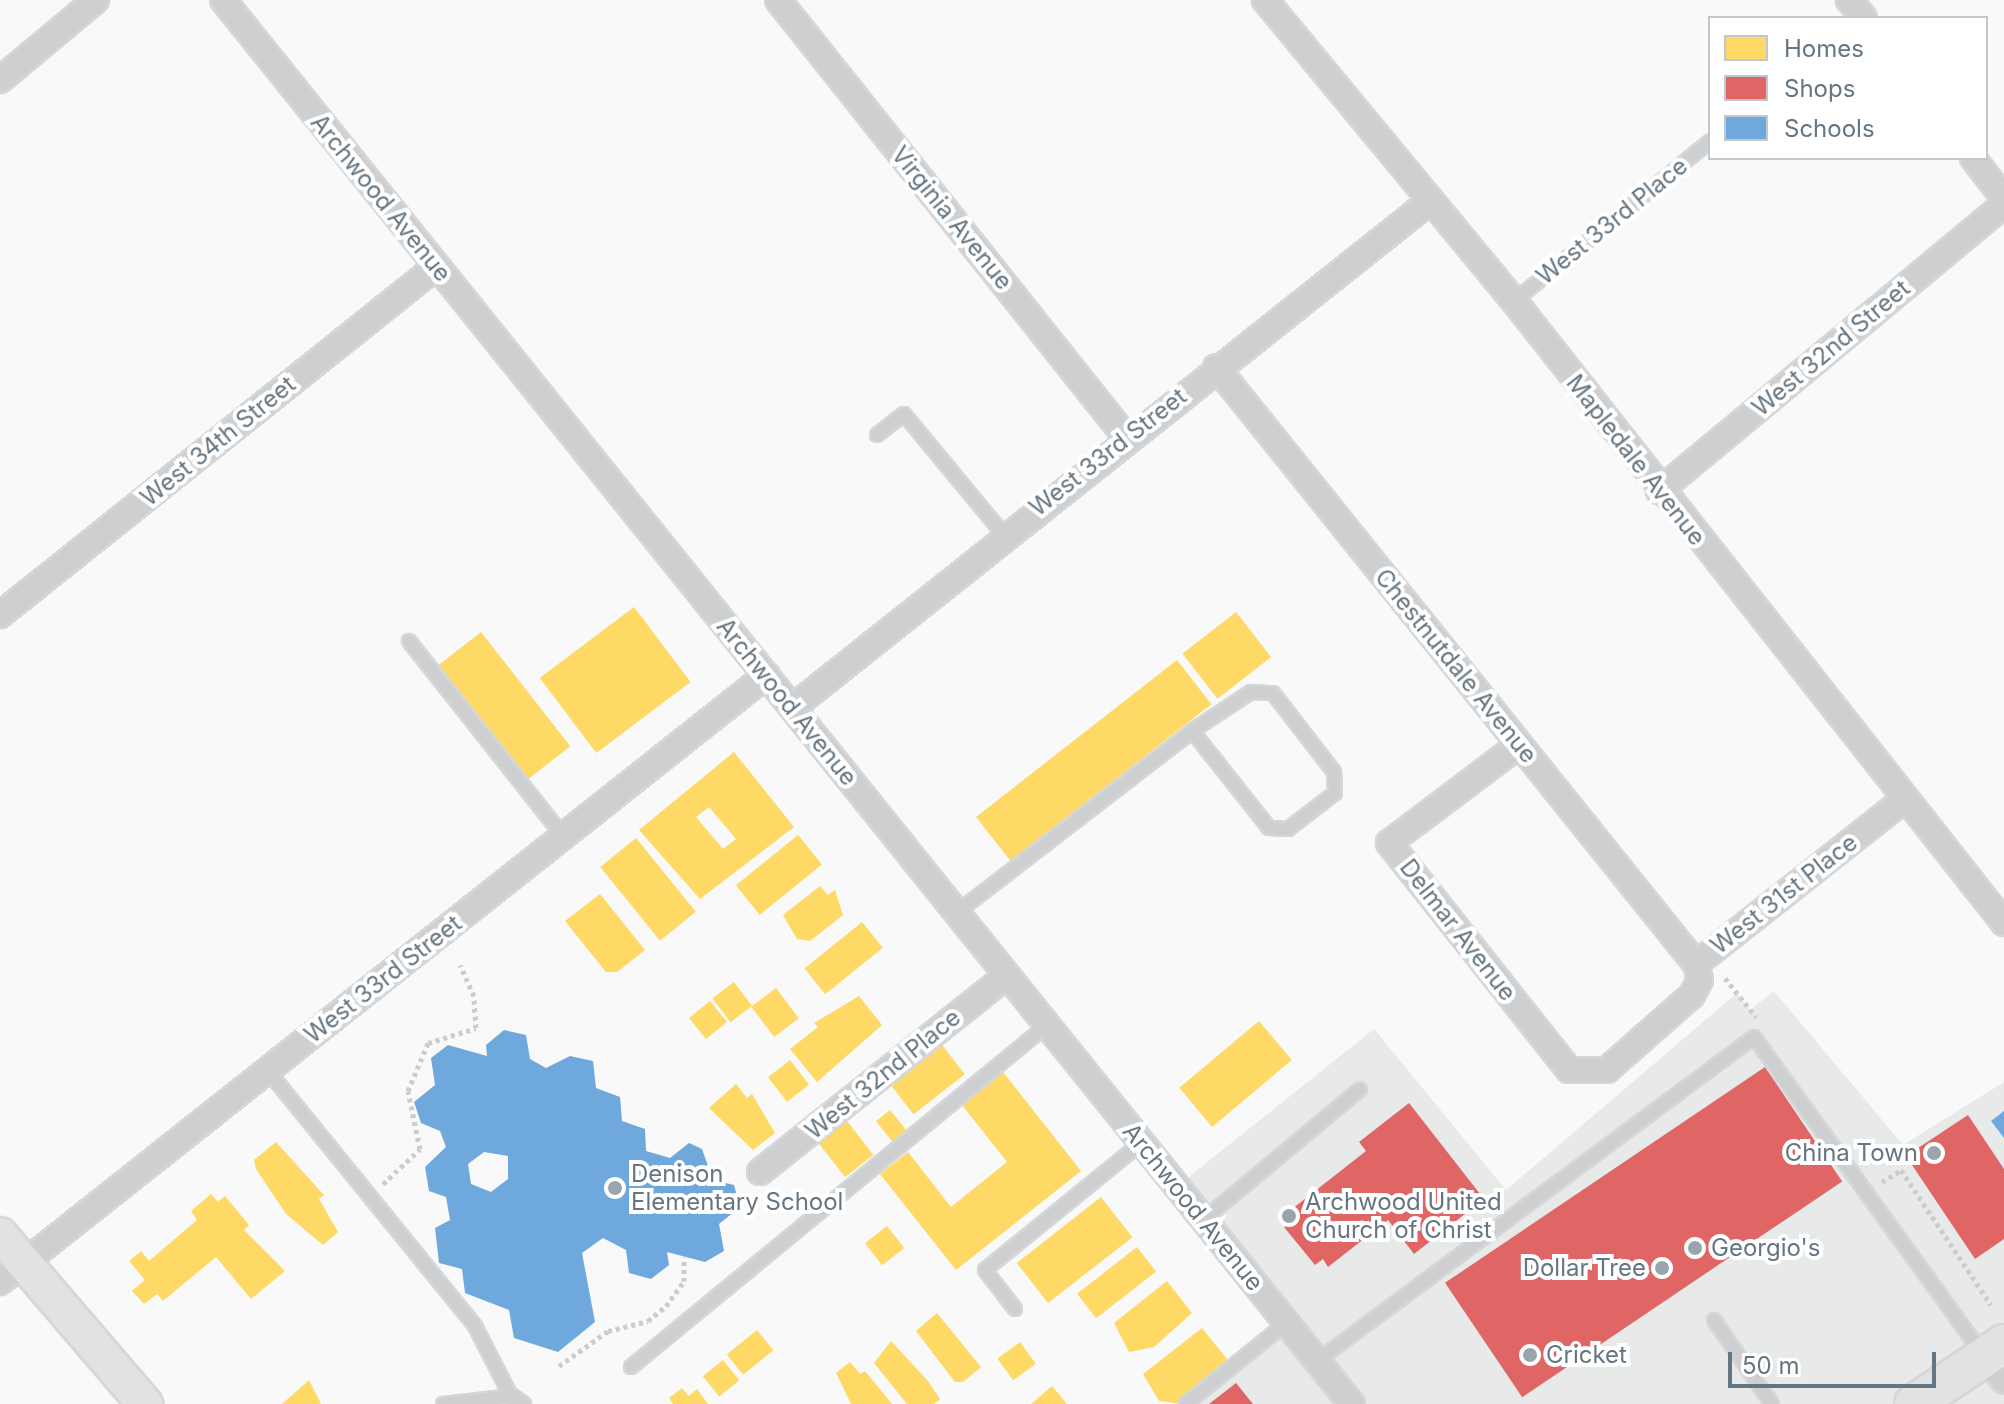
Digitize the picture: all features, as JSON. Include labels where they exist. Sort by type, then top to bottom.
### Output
[{"type":"main road","points":[[0,1235],[12,1273],[145,1404]]},
{"type":"main road","points":[[1914,1404],[1997,1360]]},
{"type":"street","points":[[0,80],[96,0]]},
{"type":"street","name":"Archwood Avenue","points":[[223,0],[1352,1404]]},
{"type":"street","name":"Virginia Avenue","points":[[778,0],[1126,437]]},
{"type":"street","name":"Mapledale Avenue","points":[[1265,0],[1514,301],[1659,491],[2004,923]]},
{"type":"street","points":[[1849,0],[1861,16]]},
{"type":"street","points":[[1975,160],[2004,198]]},
{"type":"street","name":"West 33rd Street","points":[[792,708],[1126,437],[1429,202]]},
{"type":"street","name":"West 32nd Street","points":[[1659,491],[2004,205]]},
{"type":"street","name":"West 34th Street","points":[[0,615],[436,267]]},
{"type":"street","name":"Chestnutdale Avenue","points":[[1216,367],[1696,964]]},
{"type":"street","name":"West 33rd Street","points":[[12,1273],[767,675]]},
{"type":"street","name":"Delmar Avenue","points":[[1519,745],[1389,843],[1569,1070]]},
{"type":"street","name":"West 31st Place","points":[[1569,1070],[1607,1070],[1692,995],[1700,980],[1696,964],[1905,799]]},
{"type":"street","name":"West 32nd Place","points":[[760,1172],[1006,976]]},
{"type":"lane","name":"West 33rd Place","points":[[1514,301],[1708,143]]},
{"type":"lane","points":[[877,435],[904,414],[1004,535]]},
{"type":"lane","points":[[409,641],[563,836]]},
{"type":"lane","points":[[956,913],[1192,731],[1251,692],[1273,693],[1334,772],[1335,793],[1288,829],[1269,828],[1192,731]]},
{"type":"lane","points":[[631,1367],[1046,1026]]},
{"type":"lane","points":[[1317,1361],[1754,1037],[1997,1360]]},
{"type":"lane","points":[[268,1071],[475,1326],[517,1401],[443,1404]]},
{"type":"lane","points":[[1203,1220],[1360,1089]]},
{"type":"lane","points":[[1015,1309],[985,1270],[1141,1143]]},
{"type":"lane","points":[[1714,1320],[1772,1404]]},
{"type":"lane","points":[[1186,1404],[1286,1323]]},
{"type":"path","points":[[382,1185],[420,1149],[408,1091],[428,1043],[476,1028],[474,996],[460,965]]},
{"type":"path","points":[[1722,974],[1759,1021]]},
{"type":"path","points":[[1868,1174],[1876,1185],[1901,1170],[1991,1305]]},
{"type":"path","points":[[559,1366],[608,1331],[648,1321],[666,1306],[684,1281],[684,1257]]},
{"type":"shaded area","points":[[1774,991],[1903,1145],[2004,1082],[2004,1404],[1186,1404],[1286,1323],[1176,1187],[1374,1029],[1506,1190],[1737,993],[1750,1010]]},
{"type":"building: Homes","points":[[634,607],[691,682],[596,753],[540,678]]},
{"type":"building: Homes","points":[[1236,612],[1271,657],[1218,699],[1182,654]]},
{"type":"building: Homes","points":[[481,632],[570,746],[525,781],[436,667]]},
{"type":"building: Homes","points":[[1177,660],[1211,704],[1011,861],[976,817]]},
{"type":"building: Homes","points":[[734,752],[794,827],[700,899],[639,830]],"holes":[[[709,807],[736,839],[723,849],[696,817]]]},
{"type":"building: Homes","points":[[798,835],[822,865],[760,915],[736,885]]},
{"type":"building: Homes","points":[[636,838],[696,912],[660,941],[600,867]]},
{"type":"building: Homes","points":[[820,886],[828,895],[835,890],[843,915],[810,941],[797,939],[783,915]]},
{"type":"building: Homes","points":[[600,894],[645,950],[617,972],[606,972],[565,921]]},
{"type":"building: Homes","points":[[862,922],[883,948],[825,994],[804,969]]},
{"type":"building: Homes","points":[[734,982],[752,1006],[730,1022],[712,998]]},
{"type":"building: Homes","points":[[776,988],[799,1018],[774,1037],[751,1007]]},
{"type":"building: Homes","points":[[859,996],[882,1025],[817,1082],[790,1049],[818,1027],[814,1023]]},
{"type":"building: Homes","points":[[710,1001],[727,1022],[706,1039],[689,1018]]},
{"type":"building: Homes","points":[[1259,1021],[1292,1060],[1212,1127],[1179,1088]]},
{"type":"building: Homes","points":[[942,1045],[965,1074],[914,1114],[891,1085]]},
{"type":"building: Homes","points":[[790,1060],[809,1084],[787,1102],[768,1077]]},
{"type":"building: Homes","points":[[1003,1072],[1081,1171],[956,1270],[880,1174],[908,1152],[951,1207],[1007,1162],[962,1105]]},
{"type":"building: Homes","points":[[736,1084],[747,1098],[752,1094],[775,1133],[753,1150],[709,1108]]},
{"type":"building: Homes","points":[[890,1110],[906,1130],[892,1142],[876,1121]]},
{"type":"building: Homes","points":[[847,1121],[873,1155],[845,1177],[819,1143]]},
{"type":"building: Homes","points":[[276,1142],[324,1195],[319,1199],[338,1232],[323,1245],[286,1214],[256,1169],[254,1160]]},
{"type":"building: Homes","points":[[211,1194],[218,1202],[225,1196],[249,1225],[244,1230],[285,1271],[251,1299],[216,1257],[163,1301],[157,1294],[144,1304],[132,1291],[145,1280],[129,1261],[141,1251],[149,1261],[197,1220],[191,1211]]},
{"type":"building: Homes","points":[[1101,1197],[1132,1237],[1048,1303],[1017,1263]]},
{"type":"building: Homes","points":[[887,1226],[904,1248],[882,1265],[865,1243]]},
{"type":"building: Homes","points":[[1137,1247],[1156,1271],[1096,1318],[1077,1294]]},
{"type":"building: Homes","points":[[1167,1281],[1192,1313],[1154,1347],[1129,1352],[1114,1323]]},
{"type":"building: Homes","points":[[937,1313],[981,1367],[963,1382],[955,1382],[916,1331]]},
{"type":"building: Homes","points":[[1202,1328],[1231,1364],[1181,1404],[1159,1401],[1143,1374]]},
{"type":"building: Homes","points":[[757,1330],[773,1350],[743,1375],[727,1355]]},
{"type":"building: Homes","points":[[891,1341],[928,1381],[940,1399],[934,1404],[907,1404],[874,1363]]},
{"type":"building: Homes","points":[[1020,1342],[1036,1364],[1013,1380],[997,1358]]},
{"type":"building: Homes","points":[[723,1360],[739,1380],[719,1397],[703,1376]]},
{"type":"building: Homes","points":[[850,1362],[860,1374],[865,1371],[892,1404],[851,1404],[836,1373]]},
{"type":"building: Homes","points":[[309,1380],[321,1404],[282,1404]]},
{"type":"building: Homes","points":[[1052,1386],[1067,1404],[1031,1404]]},
{"type":"building: Homes","points":[[682,1388],[689,1396],[697,1389],[708,1404],[673,1404],[669,1398]]},
{"type":"building: Shops","points":[[1765,1067],[1842,1181],[1522,1397],[1445,1283]]},
{"type":"building: Shops","points":[[1409,1103],[1484,1199],[1414,1254],[1388,1220],[1328,1267],[1323,1259],[1315,1265],[1284,1227],[1293,1220],[1287,1213],[1366,1151],[1359,1142]]},
{"type":"building: Shops","points":[[1968,1115],[2004,1169],[2004,1239],[1975,1259],[1906,1156]]},
{"type":"building: Shops","points":[[1236,1383],[1253,1404],[1209,1404]]},
{"type":"building: Schools","name":"Denison Elementary School","points":[[504,1030],[526,1035],[530,1059],[546,1068],[570,1056],[593,1061],[596,1088],[620,1097],[622,1121],[645,1129],[646,1151],[670,1158],[689,1143],[702,1149],[713,1180],[734,1185],[740,1207],[719,1224],[724,1251],[705,1262],[667,1252],[669,1265],[651,1279],[629,1273],[626,1250],[603,1238],[582,1253],[595,1322],[558,1352],[514,1338],[509,1310],[465,1293],[462,1269],[439,1263],[435,1228],[450,1220],[446,1197],[429,1191],[425,1167],[446,1147],[440,1131],[421,1123],[414,1102],[435,1085],[431,1058],[448,1045],[487,1056],[486,1045]],"holes":[[[484,1152],[508,1156],[508,1179],[491,1192],[471,1184],[468,1164]]]},
{"type":"building: Schools","points":[[2004,1111],[2004,1138],[1991,1121]]},
{"type":"place","name":"China Town","points":[[1934,1153]]},
{"type":"place","name":"Denison Elementary School","points":[[615,1188]]},
{"type":"place","name":"Archwood United Church of Christ","points":[[1289,1216]]},
{"type":"place","name":"Georgio's","points":[[1695,1248]]},
{"type":"place","name":"Dollar Tree","points":[[1662,1268]]},
{"type":"place","name":"Cricket","points":[[1530,1355]]}]
